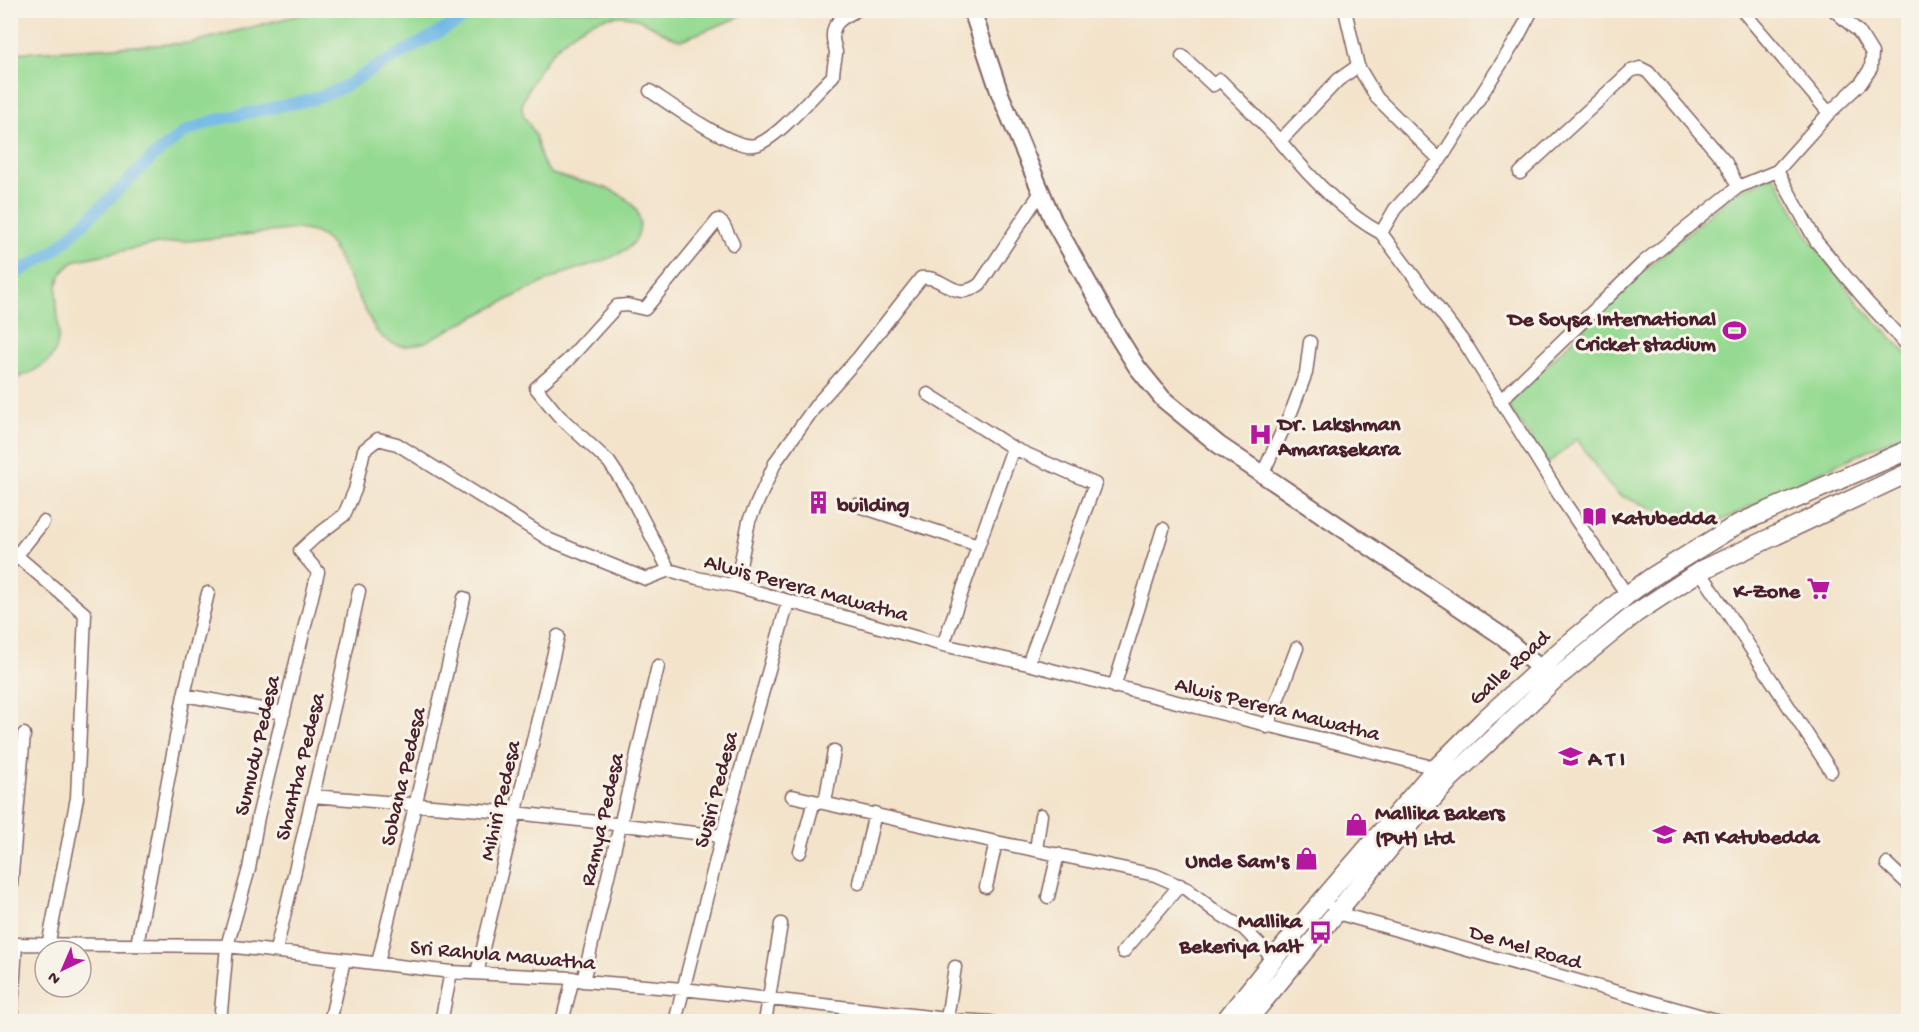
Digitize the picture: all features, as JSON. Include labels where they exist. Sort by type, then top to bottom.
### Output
[{"type":"highway","name":"Galle Road","points":[[1224,1022],[1274,959],[1436,768],[1540,668],[1627,595],[1738,524],[1908,450]]},
{"type":"highway","name":"Galle Road","points":[[1246,1022],[1338,913],[1402,832],[1450,779],[1553,681],[1636,613],[1700,571],[1908,473]]},
{"type":"main road","points":[[972,10],[1000,94],[1053,220],[1117,335],[1137,367],[1162,399],[1219,445],[1502,636],[1553,681]]},
{"type":"street","points":[[650,92],[714,132],[732,141],[753,146],[763,142],[781,128],[833,76],[833,63],[836,57],[834,28],[842,18],[857,10]]},
{"type":"street","points":[[1345,10],[1358,66],[1377,98],[1440,160]]},
{"type":"street","points":[[1381,233],[1395,210],[1440,160],[1518,37],[1532,10]]},
{"type":"street","points":[[1742,10],[1829,113]]},
{"type":"street","points":[[1500,401],[1645,261],[1738,187],[1776,171],[1829,113],[1861,83],[1871,68],[1872,53],[1858,32],[1833,10]]},
{"type":"street","points":[[1182,56],[1213,85],[1220,80],[1280,141],[1303,170],[1364,224],[1381,233],[1468,348],[1560,496],[1627,595]]},
{"type":"street","points":[[1280,141],[1338,80],[1358,66]]},
{"type":"street","points":[[1520,173],[1631,71],[1640,68],[1648,72],[1726,163],[1738,187]]},
{"type":"street","points":[[1776,171],[1816,241],[1867,302],[1908,346]]},
{"type":"street","points":[[736,586],[750,521],[764,484],[776,461],[817,404],[859,357],[921,278],[934,278],[949,288],[959,291],[967,291],[980,284],[1041,192]]},
{"type":"street","name":"Alwis Perera Mawatha","points":[[734,244],[723,224],[718,220],[645,309],[627,305],[617,306],[567,361],[536,388],[558,414],[609,462],[627,489],[669,570],[736,586],[943,645],[1028,664],[1436,768]]},
{"type":"street","points":[[1263,473],[1306,373],[1310,342]]},
{"type":"street","points":[[928,394],[1012,448],[1095,484],[1028,664]]},
{"type":"street","name":"Sumudu Pedesa","points":[[220,1022],[227,946],[249,869],[258,817],[318,572],[300,552],[344,515],[355,490],[364,450],[378,439],[397,444],[550,540],[646,579],[669,570]]},
{"type":"street","points":[[943,645],[1012,448]]},
{"type":"street","points":[[856,505],[978,545]]},
{"type":"street","points":[[43,522],[14,560],[85,614],[77,798],[49,939]]},
{"type":"street","points":[[1114,687],[1163,529]]},
{"type":"street","points":[[1700,571],[1831,771]]},
{"type":"street","name":"Shantha Pedesa","points":[[276,950],[359,591]]},
{"type":"street","points":[[137,945],[184,695],[208,593]]},
{"type":"street","name":"Sobana Pedesa","points":[[378,963],[464,598]]},
{"type":"street","name":"Susiri Pedesa","points":[[675,1022],[722,836],[788,602]]},
{"type":"street","name":"Mihiri Pedesa","points":[[477,973],[558,636]]},
{"type":"street","points":[[1268,727],[1297,648]]},
{"type":"street","name":"Ramya Pedesa","points":[[561,1022],[578,979],[621,825],[658,666]]},
{"type":"street","points":[[184,695],[284,713]]},
{"type":"street","points":[[10,896],[24,734]]},
{"type":"street","points":[[800,852],[819,802],[834,751]]},
{"type":"street","points":[[313,796],[516,813],[722,836]]},
{"type":"street","points":[[792,796],[1155,875],[1180,885],[1243,928],[1274,959]]},
{"type":"street","points":[[859,883],[875,813]]},
{"type":"street","points":[[1036,849],[1041,815]]},
{"type":"street","points":[[986,887],[996,842]]},
{"type":"street","points":[[1048,897],[1059,854]]},
{"type":"street","points":[[1887,864],[1908,884]]},
{"type":"street","points":[[1123,952],[1180,885]]},
{"type":"street","name":"De Mel Road","points":[[1324,900],[1338,913],[1723,1022]]},
{"type":"street","points":[[765,1022],[781,924]]},
{"type":"street","points":[[11,1022],[13,944]]},
{"type":"street","name":"Sri Rahula Mawatha","points":[[13,944],[33,945]]},
{"type":"street","name":"Sri Rahula Mawatha","points":[[93,945],[227,946],[276,950],[450,972],[578,979],[683,989],[888,1017],[991,1022]]},
{"type":"street","points":[[330,1022],[344,960]]},
{"type":"street","points":[[947,1019],[955,967]]},
{"type":"street","points":[[441,1022],[450,972]]},
{"type":"green space","points":[[318,10],[746,11],[735,19],[681,40],[631,17],[608,17],[594,21],[580,28],[557,47],[531,84],[523,100],[522,110],[548,170],[552,174],[608,189],[628,200],[635,208],[639,216],[638,234],[628,248],[619,253],[543,283],[425,342],[410,346],[393,344],[376,331],[332,246],[321,235],[312,232],[297,229],[151,245],[77,260],[65,269],[59,280],[57,293],[59,333],[57,346],[51,358],[37,369],[11,381],[11,53],[190,43]]},
{"type":"green space","name":"De Soysa International Cricket stadium","points":[[1774,175],[1812,242],[1859,304],[1908,355],[1908,432],[1717,523],[1670,515],[1619,495],[1608,484],[1577,439],[1548,464],[1507,404],[1641,273],[1734,193]]},
{"type":"waterway","points":[[10,277],[51,253],[155,155],[183,133],[215,120],[314,99],[344,87],[479,10]]},
{"type":"place","name":"De Soysa International Cricket stadium","points":[[1734,330]]},
{"type":"place","name":"Dr. Lakshman Amarasekara","points":[[1260,435]]},
{"type":"place","name":"building","points":[[819,503]]},
{"type":"place","name":"Katubedda","points":[[1594,516]]},
{"type":"place","name":"K-Zone","points":[[1818,589]]},
{"type":"place","name":"A T I","points":[[1570,757]]},
{"type":"place","name":"Mallika Bakers (Pvt) Ltd","points":[[1357,824]]},
{"type":"place","name":"ATI Katubedda","points":[[1665,835]]},
{"type":"place","name":"Uncle Sam's","points":[[1307,859]]},
{"type":"place","name":"Mallika Bekeriya halt","points":[[1320,932]]}]
